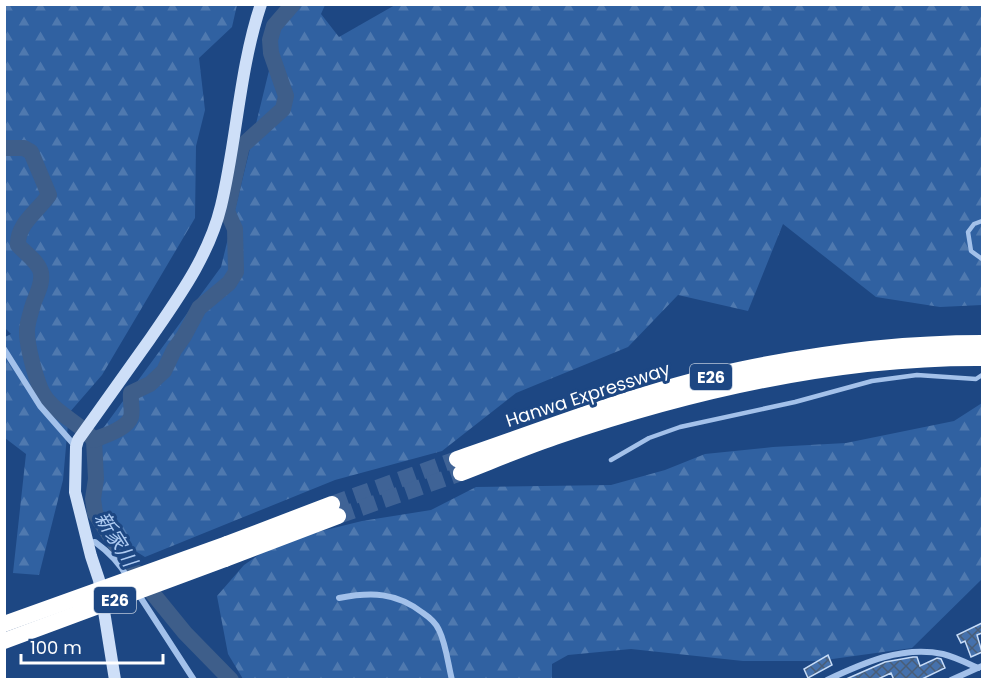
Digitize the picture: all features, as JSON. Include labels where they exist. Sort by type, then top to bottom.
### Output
[{"type":"highway","name":"Hanwa Expressway","points":[[459,466],[711,390],[868,363],[978,351]]},
{"type":"highway","name":"E26","points":[[4,641],[335,510]]},
{"type":"highway","name":"E26","points":[[4,624],[226,552]]},
{"type":"street","points":[[115,680],[99,580],[75,492],[77,443],[159,325],[204,253],[220,207],[237,110],[261,4]]},
{"type":"street","points":[[4,349],[40,406],[77,443]]},
{"type":"street","points":[[88,543],[95,542],[123,570],[194,680]]},
{"type":"street","points":[[339,598],[371,594],[386,595],[403,599],[421,611],[439,630],[452,680]]},
{"type":"street","points":[[827,680],[867,662],[892,654],[943,654],[980,667]]},
{"type":"street","points":[[951,680],[980,667]]},
{"type":"lane","points":[[982,221],[974,224],[968,232],[971,251],[982,259]]},
{"type":"lane","points":[[611,460],[649,438],[680,427],[795,402],[872,381],[917,375],[976,380],[982,375]]},
{"type":"green space","points":[[5,5],[237,5],[232,27],[199,58],[205,110],[196,146],[195,218],[102,375],[69,413],[63,480],[39,575],[13,573],[26,454],[5,438],[5,337],[11,334],[4,327]]},
{"type":"green space","points":[[285,5],[325,5],[321,14],[339,37],[395,5],[982,5],[982,305],[940,307],[876,297],[783,224],[748,311],[678,295],[628,347],[516,393],[442,451],[335,480],[145,557],[103,531],[96,438],[221,267]]},
{"type":"green space","points":[[982,403],[982,579],[912,648],[818,661],[743,661],[631,649],[568,655],[552,664],[552,680],[243,679],[228,654],[217,596],[244,565],[277,542],[362,521],[431,510],[476,487],[611,485],[665,470],[705,454],[846,443],[954,421]]},
{"type":"building","points":[[982,623],[982,633],[977,635],[982,652],[971,657],[965,641],[961,643],[957,635]]},
{"type":"building","points":[[828,655],[832,665],[808,678],[804,669]]},
{"type":"building","points":[[917,657],[920,666],[937,658],[941,659],[945,668],[920,680],[894,680],[891,673],[876,680],[844,680],[885,662]]},
{"type":"waterway","points":[[94,440],[115,431],[129,421],[132,415],[131,393],[150,384],[164,371],[199,308],[229,283],[236,272],[235,229],[227,211],[242,146],[283,109],[286,96],[271,53],[270,40],[274,26],[293,4]]},
{"type":"waterway","name":"新家川","points":[[4,148],[24,148],[31,152],[49,195],[24,224],[18,245],[35,261],[41,273],[40,287],[30,314],[27,331],[28,345],[41,390],[51,404],[94,440],[96,479],[93,499],[95,513],[128,563],[185,633],[231,680]]},
{"type":"tunnel","points":[[332,504],[457,459]]},
{"type":"tunnel","points":[[338,516],[461,473]]}]
